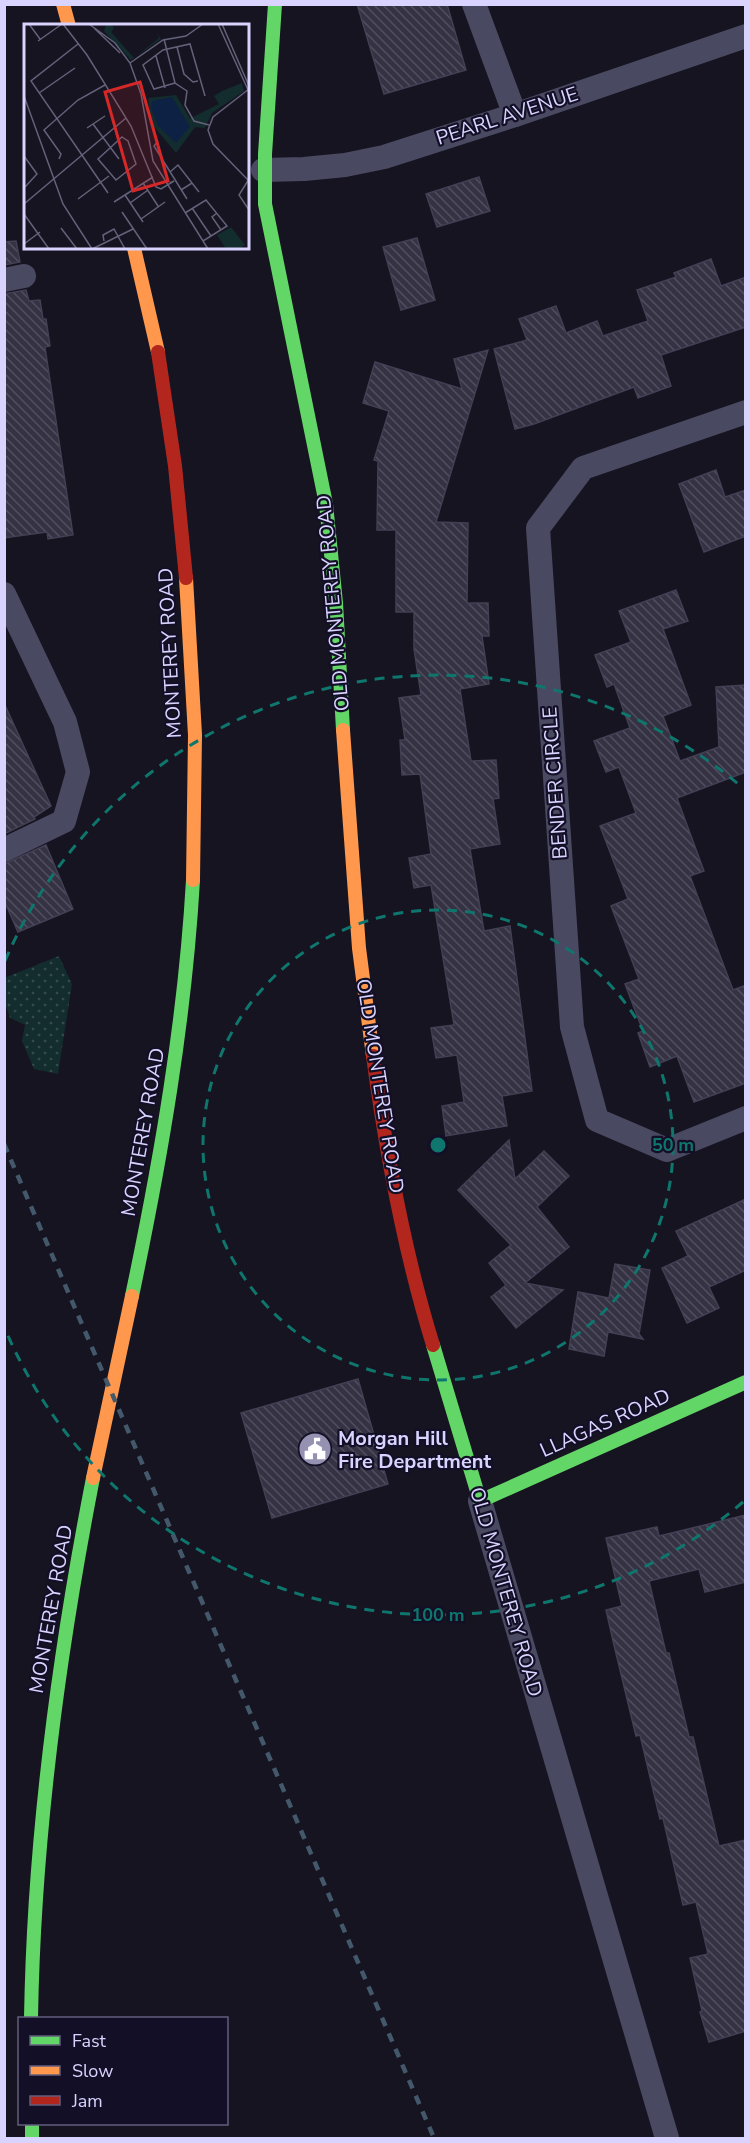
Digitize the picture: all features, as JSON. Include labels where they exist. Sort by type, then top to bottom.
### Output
[{"type":"main road","points":[[63,4],[68,24]]},
{"type":"main road","name":"OLD MONTEREY ROAD","points":[[275,4],[263,170],[265,204],[326,504],[336,603],[349,830],[358,936],[377,1087],[397,1199],[423,1313],[480,1501]]},
{"type":"main road","name":"MONTEREY ROAD","points":[[31,2017],[34,1898],[41,1802],[53,1712],[72,1593],[163,1139],[188,958],[194,866],[194,676],[178,490],[163,384],[144,283],[134,249]]},
{"type":"main road","name":"LLAGAS ROAD","points":[[480,1501],[746,1382]]},
{"type":"street","points":[[474,4],[515,115]]},
{"type":"street","name":"PEARL AVENUE","points":[[263,170],[304,170],[384,157],[746,36]]},
{"type":"street","name":"BENDER CIRCLE","points":[[746,412],[583,468],[538,528],[572,1027],[597,1120],[667,1150],[746,1118]]},
{"type":"street","points":[[4,594],[64,722],[78,772],[64,821],[4,850]]},
{"type":"street","name":"OLD MONTEREY ROAD","points":[[480,1501],[667,2139]]},
{"type":"green space","points":[[59,956],[72,984],[58,1074],[34,1069],[22,1041],[25,1025],[10,1018],[5,1003],[4,978]]},
{"type":"building","points":[[357,4],[447,4],[466,70],[384,94]]},
{"type":"building","points":[[479,177],[490,211],[437,227],[426,194]]},
{"type":"building","points":[[417,238],[435,300],[401,310],[383,247]]},
{"type":"building","points":[[16,241],[20,262],[4,265],[4,242]]},
{"type":"building","points":[[711,259],[721,286],[746,277],[746,327],[661,355],[671,386],[638,398],[634,387],[515,429],[494,349],[527,340],[519,319],[556,306],[566,333],[597,321],[603,336],[648,321],[637,290],[676,277],[674,273]]},
{"type":"building","points":[[26,290],[29,301],[40,300],[43,319],[46,319],[50,346],[45,347],[73,535],[48,539],[47,532],[4,538],[4,294]]},
{"type":"building","points":[[488,350],[436,522],[468,523],[467,603],[488,603],[489,636],[482,636],[489,684],[460,689],[471,761],[496,760],[499,798],[493,799],[500,844],[470,849],[484,931],[510,926],[532,1091],[502,1096],[507,1126],[446,1136],[442,1106],[464,1102],[457,1055],[436,1058],[431,1028],[454,1025],[431,885],[414,888],[409,858],[431,854],[420,774],[402,775],[400,740],[405,740],[399,698],[421,695],[414,649],[414,612],[396,612],[396,530],[377,530],[378,461],[374,460],[389,411],[363,403],[375,362],[462,389],[454,359]]},
{"type":"building","points":[[716,470],[725,497],[746,490],[746,536],[704,552],[679,484]]},
{"type":"building","points":[[676,590],[688,621],[663,629],[691,705],[663,716],[680,761],[719,747],[716,687],[746,685],[746,772],[677,798],[704,871],[690,876],[733,990],[746,985],[746,1083],[694,1102],[677,1056],[650,1067],[638,1033],[643,1031],[625,984],[639,979],[611,906],[628,899],[600,826],[636,813],[619,767],[606,772],[594,741],[630,728],[614,684],[607,687],[595,655],[631,642],[619,611]]},
{"type":"building","points":[[4,703],[51,806],[34,817],[35,819],[4,834]]},
{"type":"building","points":[[46,845],[73,909],[18,932],[4,900],[4,864]]},
{"type":"building","points":[[509,1140],[515,1179],[544,1151],[569,1176],[537,1207],[569,1247],[525,1283],[563,1290],[516,1328],[491,1297],[506,1285],[489,1263],[511,1245],[458,1190]]},
{"type":"building","points":[[746,1199],[746,1270],[709,1287],[719,1308],[687,1323],[662,1268],[688,1256],[676,1231]]},
{"type":"building","points":[[615,1264],[650,1270],[639,1334],[643,1339],[608,1332],[604,1356],[569,1349],[578,1292],[609,1298]]},
{"type":"building","name":"Morgan Hill Fire Department","points":[[358,1379],[388,1484],[272,1518],[241,1413]]},
{"type":"building","points":[[746,1515],[746,1582],[705,1592],[699,1569],[649,1581],[689,1737],[693,1737],[719,1846],[746,1840],[746,2031],[709,2042],[700,2012],[702,2011],[690,1958],[708,1954],[696,1902],[683,1905],[663,1818],[660,1819],[640,1735],[636,1736],[606,1610],[622,1606],[606,1538],[657,1527],[659,1536]]},
{"type":"railway","points":[[4,1144],[434,2138]]},
{"type":"traffic: fast","points":[[275,4],[265,154],[265,204],[326,504],[336,603],[343,730]]},
{"type":"traffic: fast","points":[[132,1296],[153,1192],[178,1037],[193,880]]},
{"type":"traffic: fast","points":[[433,1345],[480,1501],[746,1382]]},
{"type":"traffic: fast","points":[[31,2017],[37,1882],[50,1747],[69,1612],[93,1478]]},
{"type":"traffic: fast","points":[[32,2125],[32,2138]]},
{"type":"traffic: slow","points":[[63,4],[68,24]]},
{"type":"traffic: slow","points":[[134,249],[158,352]]},
{"type":"traffic: slow","points":[[186,578],[195,735],[193,880]]},
{"type":"traffic: slow","points":[[343,730],[359,948],[373,1056]]},
{"type":"traffic: slow","points":[[93,1478],[132,1296]]},
{"type":"traffic: jam","points":[[158,352],[175,466],[186,578]]},
{"type":"traffic: jam","points":[[373,1056],[397,1202],[413,1274],[433,1345]]},
{"type":"place","name":"Morgan Hill Fire Department","points":[[315,1449]]}]
